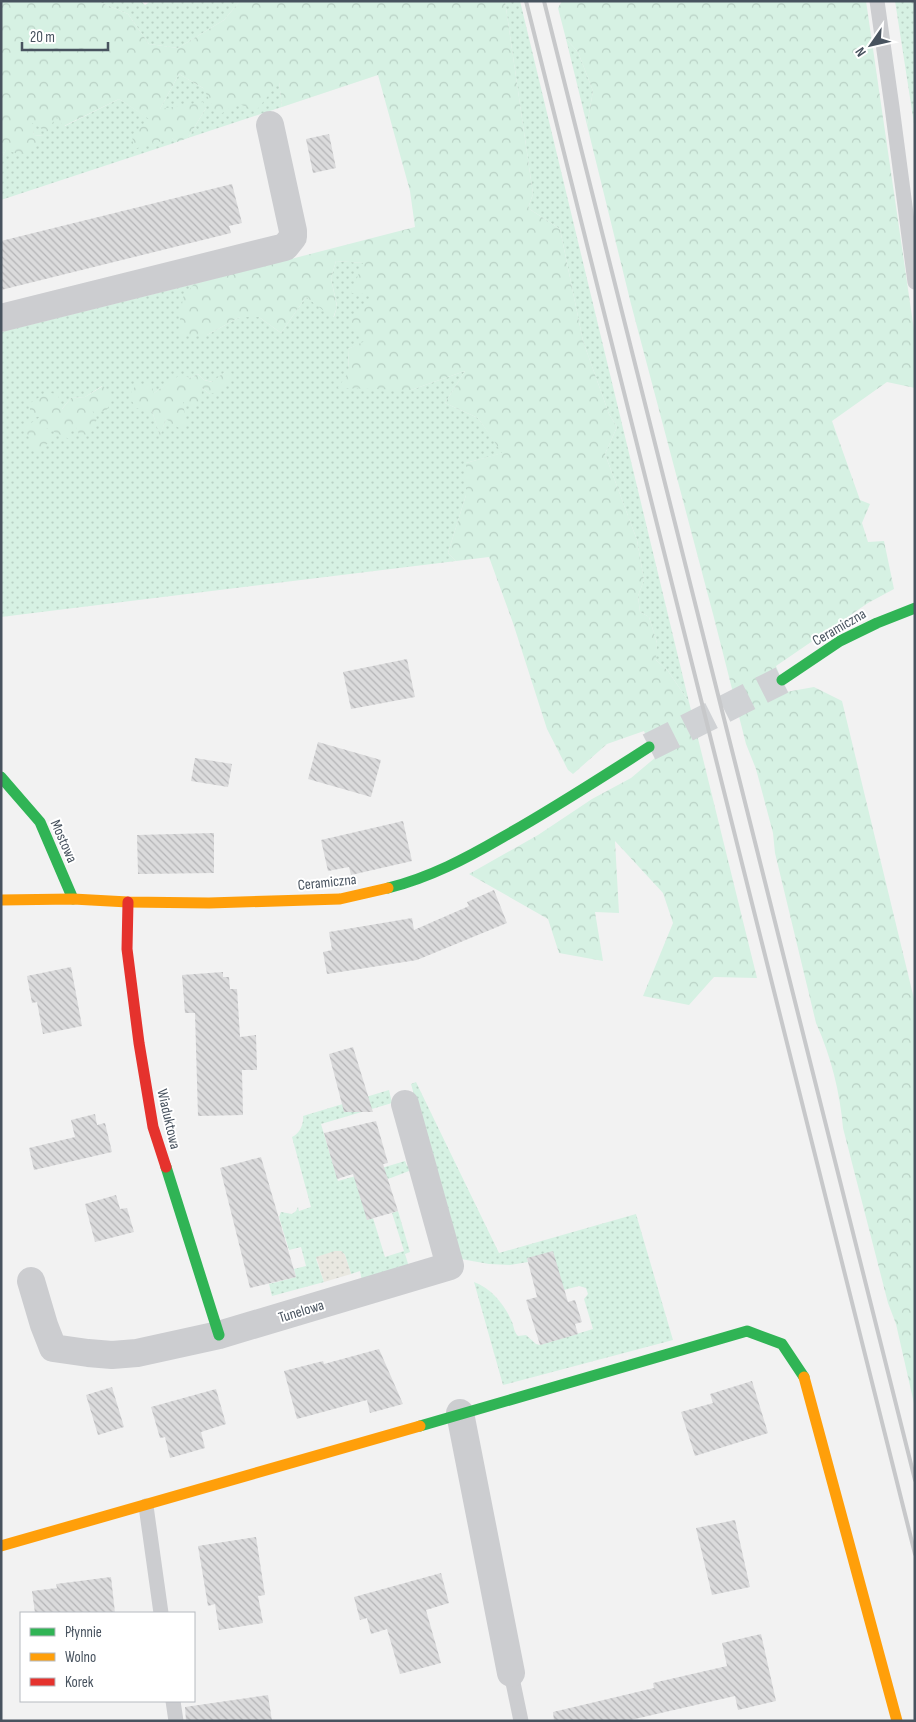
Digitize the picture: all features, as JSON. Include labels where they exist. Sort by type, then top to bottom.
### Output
[{"type":"street","points":[[1,318],[285,247],[293,237],[293,231],[270,126]]},
{"type":"street","name":"Ceramiczna","points":[[782,680],[841,641],[891,616],[915,608]]},
{"type":"street","name":"Ceramiczna","points":[[1,900],[73,899],[209,904],[340,899],[399,885],[467,857],[543,815],[649,747]]},
{"type":"street","name":"Mostowa","points":[[1,777],[40,822],[73,899]]},
{"type":"street","name":"Wiaduktowa","points":[[128,902],[128,949],[139,1044],[153,1127],[219,1335]]},
{"type":"street","name":"Tunelowa","points":[[31,1281],[53,1348],[112,1355],[137,1353],[219,1335],[450,1266],[405,1104]]},
{"type":"street","points":[[1,1546],[146,1506],[460,1413],[747,1332],[782,1344],[805,1378],[897,1721]]},
{"type":"street","points":[[460,1413],[511,1673]]},
{"type":"lane","points":[[877,1],[915,282]]},
{"type":"lane","points":[[146,1506],[161,1612]]},
{"type":"lane","points":[[511,1673],[521,1721]]},
{"type":"lane","points":[[173,1702],[176,1721]]},
{"type":"green space","points":[[1,1],[97,1],[128,14],[149,44],[178,48],[224,20],[240,1],[505,1],[533,194],[528,208],[560,229],[583,341],[609,414],[617,427],[605,454],[637,540],[644,580],[638,596],[640,612],[649,617],[657,643],[656,660],[668,671],[689,702],[757,978],[714,977],[689,1005],[643,996],[673,923],[663,893],[615,841],[619,913],[595,912],[603,961],[559,953],[548,919],[469,874],[538,835],[592,799],[631,778],[656,757],[644,731],[607,744],[573,774],[568,770],[547,729],[513,623],[489,557],[456,561],[448,553],[466,495],[466,463],[502,453],[478,418],[445,403],[465,371],[411,390],[338,388],[349,371],[348,349],[365,341],[346,323],[378,295],[351,293],[363,263],[336,261],[331,278],[337,307],[333,318],[306,297],[281,333],[259,317],[240,317],[207,335],[178,335],[183,297],[194,284],[415,227],[410,191],[378,75],[282,107],[279,82],[256,111],[237,103],[218,116],[203,88],[179,74],[160,109],[203,102],[206,108],[188,138],[177,142],[172,138],[134,149],[132,135],[149,119],[119,99],[64,126],[56,117],[47,132],[32,123],[34,135],[45,136],[21,155],[6,150],[1,159]]},
{"type":"green space","points":[[97,1],[141,1],[145,5],[151,1],[240,1],[224,20],[178,48],[149,44],[128,14]]},
{"type":"green space","points":[[505,1],[520,1],[689,702],[668,671],[655,659],[657,643],[649,617],[640,612],[638,596],[644,580],[637,540],[605,454],[617,427],[609,414],[583,341],[560,229],[528,208],[533,194]]},
{"type":"green space","points":[[562,1],[866,1],[915,337],[915,388],[887,382],[832,421],[860,500],[870,504],[862,523],[868,542],[884,541],[894,589],[868,603],[776,666],[786,692],[814,687],[842,701],[915,1003],[915,1408],[896,1324],[888,1303],[843,1128],[840,1101],[834,1075],[816,1023],[775,853],[773,833],[756,769],[746,744],[631,304],[587,125],[593,91],[578,52],[566,39],[558,8]]},
{"type":"green space","points":[[895,1],[915,1],[915,130]]},
{"type":"green space","points":[[566,39],[578,52],[593,91],[587,125]]},
{"type":"green space","points":[[179,74],[203,88],[237,103],[279,81],[282,107],[188,138],[206,108],[160,109]]},
{"type":"green space","points":[[119,99],[150,119],[177,142],[1,200],[1,159],[6,150],[44,136],[34,135],[31,123],[57,116],[65,126]]},
{"type":"green space","points":[[336,261],[364,263],[379,294],[365,342],[348,349],[349,371],[411,390],[465,371],[445,403],[478,418],[503,453],[466,463],[466,495],[448,553],[456,561],[1,617],[1,332],[194,284],[207,335],[240,317],[259,317],[281,333],[306,297],[334,317],[337,306],[331,278]],"holes":[[[226,371],[210,394],[202,388],[183,401],[166,419],[160,435],[152,411],[154,393],[180,376],[190,378],[198,374],[204,380],[213,382]],[[102,386],[92,410],[74,422],[45,428],[41,417],[61,410],[71,398],[85,397]]]},
{"type":"green space","points":[[226,371],[235,375],[227,385],[210,394],[202,388],[201,403],[192,406],[183,402],[186,423],[179,428],[166,419],[160,436],[152,411],[136,408],[129,396],[136,385],[151,385],[154,393],[180,375],[190,378],[198,374],[204,380],[212,382]]},
{"type":"green space","points":[[103,386],[113,398],[106,411],[92,410],[97,419],[90,435],[79,434],[74,423],[69,439],[46,428],[52,441],[34,452],[25,427],[40,417],[30,416],[30,403],[48,392],[58,395],[62,409],[71,398],[85,397]]},
{"type":"green space","points":[[416,1082],[499,1253],[636,1214],[673,1340],[503,1385],[474,1282],[486,1288],[501,1303],[518,1336],[526,1335],[536,1344],[540,1345],[593,1329],[584,1299],[588,1294],[586,1288],[579,1286],[564,1290],[527,1258],[528,1262],[510,1265],[489,1264],[461,1259],[411,1084]]},
{"type":"green space","points":[[389,1090],[392,1103],[321,1124],[338,1181],[359,1175],[367,1220],[373,1218],[385,1257],[404,1251],[392,1213],[398,1211],[410,1252],[405,1254],[409,1267],[362,1281],[360,1271],[351,1274],[345,1255],[341,1251],[316,1259],[324,1282],[272,1296],[269,1284],[296,1277],[294,1269],[306,1266],[301,1247],[289,1250],[279,1217],[281,1212],[292,1214],[298,1207],[299,1211],[311,1207],[292,1137],[300,1129],[303,1123],[303,1116]]},
{"type":"green space","points":[[405,1161],[407,1166],[410,1165],[409,1171],[388,1179],[387,1177],[362,1174]]},
{"type":"sand","points":[[341,1251],[345,1255],[351,1274],[324,1282],[316,1257]]},
{"type":"building","points":[[329,134],[336,168],[313,173],[306,139]]},
{"type":"building","points":[[232,184],[242,223],[229,226],[231,233],[1,290],[1,241]]},
{"type":"building","points":[[407,659],[415,697],[351,709],[343,672]]},
{"type":"building","points":[[318,742],[381,760],[371,797],[308,779]]},
{"type":"building","points":[[195,758],[232,764],[228,787],[191,781]]},
{"type":"building","points":[[403,821],[412,861],[351,875],[349,867],[328,871],[321,840]]},
{"type":"building","points":[[214,833],[214,873],[138,874],[137,835]]},
{"type":"building","points":[[494,890],[507,923],[417,960],[327,974],[323,952],[332,950],[329,932],[412,918],[414,930],[469,906],[467,902]]},
{"type":"building","points":[[71,967],[82,1026],[43,1034],[37,1002],[32,1003],[27,976]]},
{"type":"building","points":[[223,972],[223,977],[229,977],[230,989],[237,989],[240,1037],[256,1035],[257,1070],[242,1070],[243,1115],[198,1116],[195,1013],[185,1013],[182,975]]},
{"type":"building","points":[[353,1047],[373,1112],[344,1112],[329,1054]]},
{"type":"building","points":[[95,1114],[97,1125],[105,1123],[112,1152],[34,1170],[29,1148],[75,1137],[71,1120]]},
{"type":"building","points":[[376,1121],[388,1163],[383,1164],[398,1211],[367,1220],[353,1174],[337,1179],[324,1133]]},
{"type":"building","points":[[261,1157],[296,1277],[250,1288],[220,1168]]},
{"type":"building","points":[[116,1195],[120,1209],[127,1208],[134,1232],[95,1242],[85,1204]]},
{"type":"building","points":[[553,1251],[568,1302],[575,1300],[582,1322],[575,1324],[578,1334],[540,1345],[526,1300],[537,1297],[527,1258]]},
{"type":"building","points":[[379,1349],[403,1404],[370,1413],[367,1400],[297,1419],[284,1371],[323,1361],[324,1364]]},
{"type":"building","points":[[752,1381],[768,1433],[695,1456],[681,1412],[713,1403],[710,1394]]},
{"type":"building","points":[[112,1387],[124,1427],[98,1435],[86,1395]]},
{"type":"building","points":[[216,1389],[226,1424],[201,1432],[205,1448],[170,1458],[165,1437],[160,1438],[151,1407]]},
{"type":"building","points":[[735,1520],[750,1587],[712,1595],[696,1528]]},
{"type":"building","points":[[256,1537],[265,1595],[258,1596],[263,1623],[219,1630],[215,1604],[208,1606],[198,1546]]},
{"type":"building","points":[[441,1573],[449,1603],[426,1610],[441,1663],[400,1674],[387,1629],[371,1634],[367,1618],[360,1620],[354,1597]]},
{"type":"building","points":[[111,1577],[115,1612],[35,1612],[32,1591],[57,1588],[56,1584]]},
{"type":"building","points":[[761,1634],[776,1701],[738,1710],[735,1696],[626,1721],[554,1721],[553,1712],[654,1688],[653,1683],[727,1666],[722,1643]]},
{"type":"building","points":[[268,1695],[272,1721],[186,1721],[185,1707]]},
{"type":"tunnel","points":[[649,747],[782,680]]},
{"type":"railway","points":[[526,1],[915,1554]]},
{"type":"railway","points":[[544,1],[915,1480]]},
{"type":"traffic: fast","points":[[782,680],[840,641],[877,623],[915,608]]},
{"type":"traffic: fast","points":[[388,888],[433,873],[476,852],[559,804],[649,747]]},
{"type":"traffic: fast","points":[[1,777],[40,822],[73,899]]},
{"type":"traffic: fast","points":[[166,1167],[219,1335]]},
{"type":"traffic: fast","points":[[420,1426],[747,1331],[782,1344],[804,1377]]},
{"type":"traffic: slow","points":[[1,900],[73,899],[209,903],[340,899],[388,888]]},
{"type":"traffic: slow","points":[[804,1377],[897,1721]]},
{"type":"traffic: slow","points":[[1,1546],[420,1426]]},
{"type":"traffic: jam","points":[[128,902],[127,949],[139,1043],[153,1127],[166,1167]]}]
